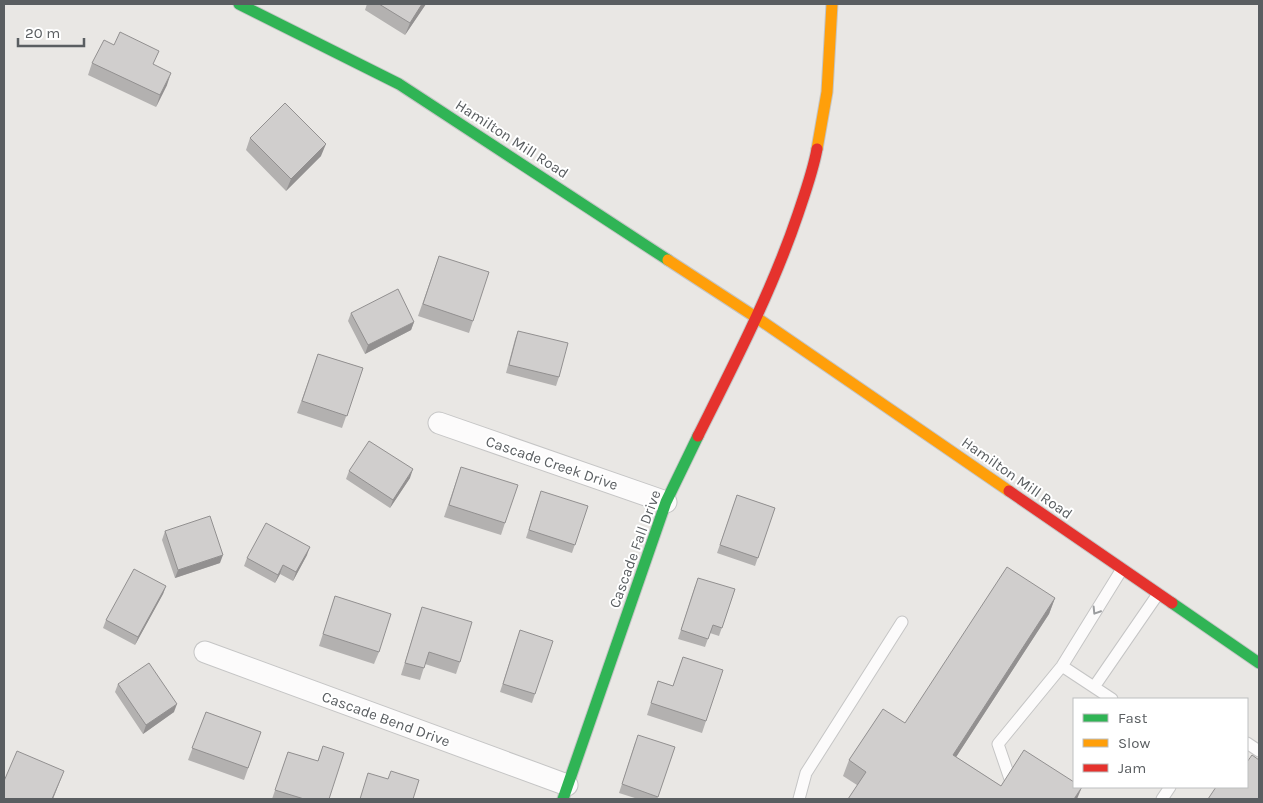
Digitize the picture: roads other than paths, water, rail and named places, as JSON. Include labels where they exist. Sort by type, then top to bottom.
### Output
[{"type":"main road","name":"Hamilton Mill Road","points":[[239,4],[399,84],[757,318],[1259,663]]},
{"type":"main road","points":[[757,318],[790,238],[814,168],[827,92],[832,4]]},
{"type":"main road","name":"Cascade Fall Drive","points":[[565,792],[666,502],[757,318]]},
{"type":"street","name":"Cascade Creek Drive","points":[[438,423],[666,502]]},
{"type":"street","name":"Cascade Bend Drive","points":[[205,652],[565,792]]},
{"type":"lane","points":[[1010,779],[998,744],[1062,666],[1122,569]]},
{"type":"lane","points":[[1094,687],[1158,594]]},
{"type":"lane","points":[[799,799],[806,773],[902,622]]},
{"type":"lane","points":[[1062,666],[1110,698]]},
{"type":"lane","points":[[1248,744],[1259,751]]},
{"type":"lane","points":[[1162,799],[1169,788]]}]
